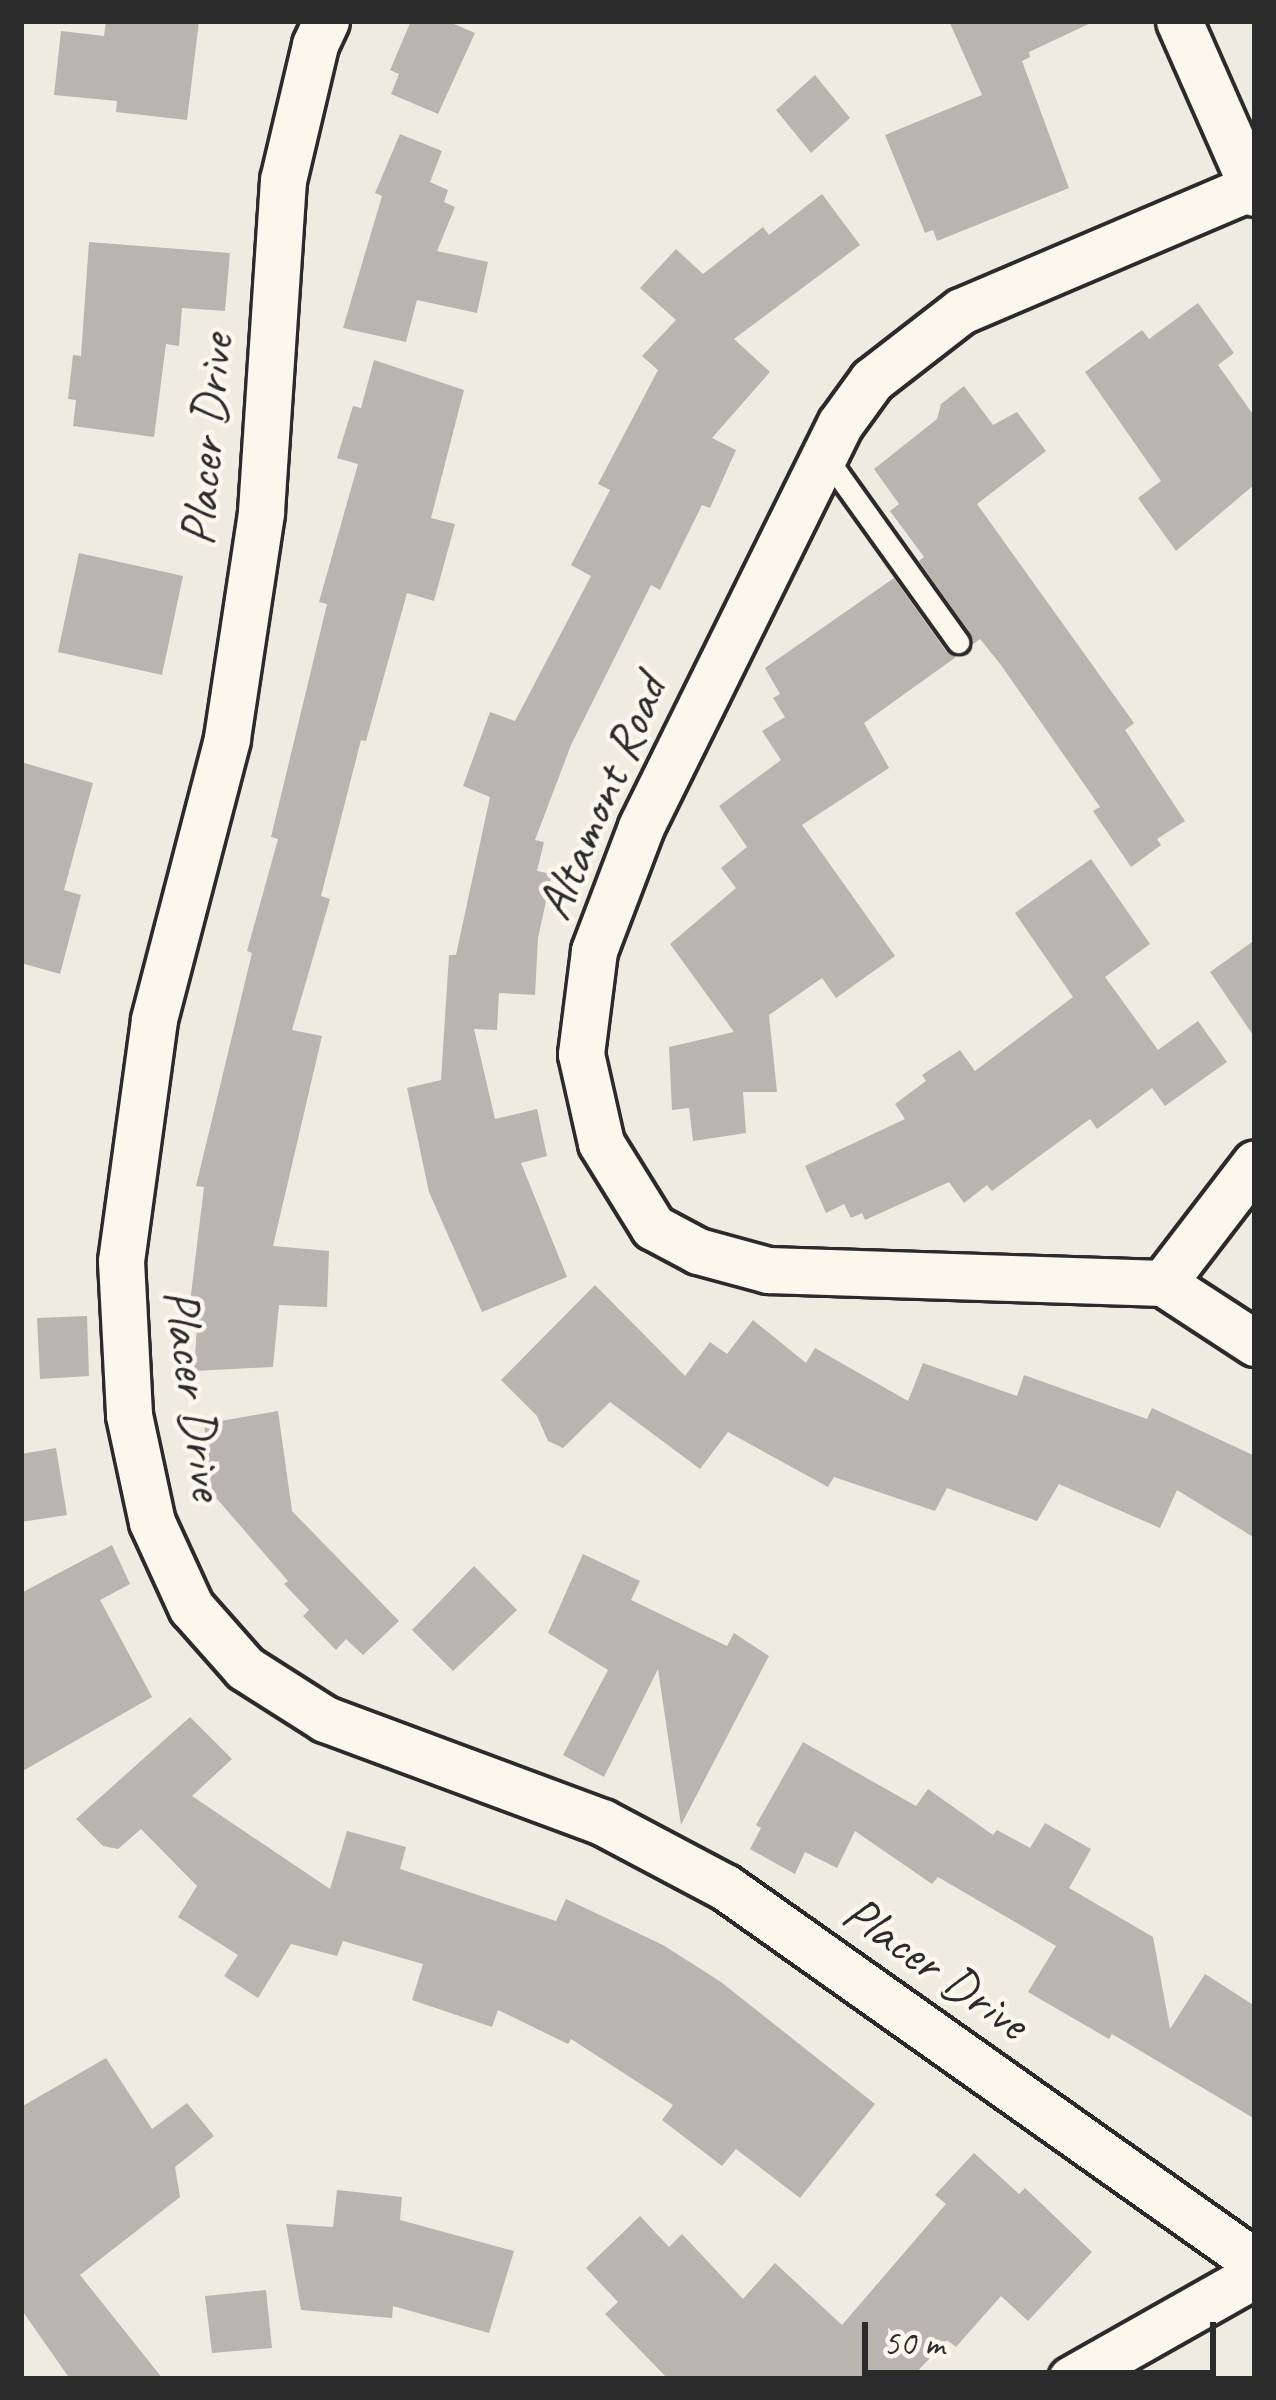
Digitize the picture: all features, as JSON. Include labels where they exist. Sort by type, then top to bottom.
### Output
[{"type":"street","name":"Placer Drive","points":[[326,21],[315,45],[283,180],[261,513],[227,739],[154,1020],[121,1261],[129,1415],[152,1522],[191,1606],[245,1668],[326,1719],[602,1822],[724,1887],[1255,2262]]},
{"type":"street","points":[[1179,21],[1254,190]]},
{"type":"street","name":"Altamont Road","points":[[1163,1283],[769,1270],[698,1251],[653,1227],[601,1143],[581,1054],[594,951],[641,826],[824,455],[872,380],[908,347],[961,311],[1254,190]]},
{"type":"street","points":[[1255,1163],[1163,1283],[1255,1343]]},
{"type":"street","points":[[1071,2379],[1255,2275]]},
{"type":"lane","points":[[824,455],[958,642]]},
{"type":"building","points":[[106,21],[199,21],[187,120],[116,112],[117,101],[54,95],[61,31],[104,36]]},
{"type":"building","points":[[411,21],[447,21],[475,33],[438,114],[391,94],[399,74],[390,70]]},
{"type":"building","points":[[949,21],[1095,21],[1029,52],[1030,57],[1022,61],[1069,188],[937,241],[933,230],[925,233],[885,135],[982,95]]},
{"type":"building","points":[[815,75],[850,118],[811,153],[776,110]]},
{"type":"building","points":[[400,134],[442,151],[430,182],[448,190],[444,202],[455,207],[437,251],[488,262],[477,313],[417,300],[406,342],[343,328],[382,196],[375,193]]},
{"type":"building","points":[[822,194],[860,245],[734,339],[770,372],[712,438],[736,450],[710,508],[702,505],[660,590],[651,585],[571,745],[535,840],[544,842],[537,871],[552,874],[538,938],[535,995],[499,993],[497,1030],[474,1029],[495,1119],[537,1109],[547,1156],[521,1163],[567,1277],[482,1312],[429,1192],[407,1088],[441,1080],[449,955],[456,955],[490,797],[463,786],[490,712],[515,721],[591,576],[571,565],[610,490],[598,484],[658,370],[642,356],[676,320],[640,288],[676,249],[703,274],[763,227],[769,235]]},
{"type":"building","points":[[89,242],[230,253],[225,311],[182,308],[179,346],[166,344],[154,437],[73,426],[76,400],[68,399],[73,355],[81,356]]},
{"type":"building","points":[[1198,303],[1234,353],[1218,365],[1255,417],[1255,484],[1176,551],[1138,498],[1161,481],[1085,372],[1142,330],[1149,339]]},
{"type":"building","points":[[374,360],[464,390],[431,518],[455,524],[434,601],[407,593],[366,741],[361,740],[321,896],[330,899],[292,1030],[322,1036],[273,1246],[329,1251],[327,1307],[279,1305],[273,1367],[194,1371],[198,1311],[189,1311],[204,1187],[196,1186],[252,953],[247,951],[278,839],[271,837],[327,604],[319,602],[358,464],[337,458],[353,406],[361,408]]},
{"type":"building","points":[[964,386],[993,425],[1017,412],[1046,451],[977,504],[1134,723],[1125,730],[1185,821],[1157,839],[1161,845],[1131,867],[1093,811],[1100,807],[1001,665],[980,639],[972,645],[970,633],[919,561],[924,557],[890,511],[899,504],[874,469],[937,419],[941,404]]},
{"type":"building","points":[[79,553],[183,576],[162,675],[58,652]]},
{"type":"building","points":[[894,578],[946,651],[956,657],[864,723],[889,768],[802,825],[895,956],[836,998],[822,978],[769,1015],[777,1092],[743,1092],[746,1133],[693,1141],[689,1108],[672,1110],[669,1047],[734,1032],[670,944],[736,888],[721,868],[747,847],[719,806],[781,760],[762,731],[785,717],[773,698],[780,694],[765,668]]},
{"type":"building","points":[[21,762],[93,783],[64,890],[81,895],[60,974],[21,963]]},
{"type":"building","points":[[1091,859],[1150,944],[1105,977],[1158,1050],[1198,1021],[1227,1062],[1165,1106],[1152,1088],[1097,1129],[1090,1119],[992,1191],[987,1185],[964,1203],[949,1182],[865,1220],[862,1213],[851,1218],[844,1204],[826,1213],[805,1166],[905,1119],[895,1104],[926,1081],[922,1075],[960,1050],[975,1071],[1073,997],[1015,913]]},
{"type":"building","points":[[1255,940],[1255,1038],[1210,972]]},
{"type":"building","points":[[595,1285],[685,1376],[710,1342],[727,1354],[753,1320],[806,1363],[815,1348],[908,1401],[923,1363],[1017,1396],[1024,1375],[1147,1419],[1152,1408],[1255,1456],[1255,1538],[1177,1490],[1160,1528],[1059,1484],[1037,1521],[947,1488],[935,1511],[834,1477],[828,1487],[728,1432],[700,1469],[610,1402],[563,1448],[548,1441],[537,1416],[501,1380]]},
{"type":"building","points":[[87,1316],[89,1376],[40,1379],[37,1318]]},
{"type":"building","points":[[278,1411],[292,1511],[399,1621],[363,1655],[346,1639],[336,1650],[303,1616],[309,1610],[284,1584],[288,1581],[212,1493],[204,1424]]},
{"type":"building","points":[[56,1448],[67,1515],[21,1522],[21,1454]]},
{"type":"building","points":[[112,1545],[130,1584],[100,1600],[152,1697],[21,1772],[21,1593]]},
{"type":"building","points":[[583,1554],[640,1581],[631,1600],[727,1646],[734,1633],[769,1656],[681,1825],[658,1669],[604,1777],[563,1755],[608,1670],[548,1633]]},
{"type":"building","points":[[474,1566],[517,1610],[453,1671],[412,1630]]},
{"type":"building","points":[[190,1717],[232,1759],[192,1796],[330,1889],[347,1831],[406,1847],[400,1869],[556,1921],[566,1899],[663,1945],[721,1982],[875,2104],[800,2198],[736,2149],[722,2166],[662,2120],[673,2105],[571,2039],[568,2044],[498,2010],[492,2027],[412,2000],[423,1964],[343,1941],[337,1956],[291,1944],[258,1998],[224,1976],[238,1955],[178,1917],[197,1886],[141,1829],[118,1849],[103,1846],[76,1819]]},
{"type":"building","points":[[803,1742],[916,1806],[928,1789],[993,1835],[997,1830],[1030,1848],[1045,1823],[1091,1849],[1069,1888],[1153,1937],[1170,2029],[1205,1974],[1255,2006],[1255,2119],[1112,2034],[1109,2039],[1028,1992],[1056,1946],[938,1877],[932,1884],[855,1831],[837,1868],[805,1852],[795,1874],[750,1849],[761,1828],[756,1825]]},
{"type":"building","points":[[106,2058],[152,2129],[187,2103],[214,2136],[175,2167],[180,2197],[80,2275],[163,2379],[70,2379],[21,2309],[21,2107]]},
{"type":"building","points":[[974,2153],[1019,2194],[1025,2188],[1092,2252],[1028,2321],[1001,2296],[956,2347],[947,2340],[910,2379],[668,2379],[605,2314],[618,2302],[586,2268],[640,2216],[669,2247],[682,2234],[743,2299],[775,2263],[842,2325],[946,2204],[935,2195]]},
{"type":"building","points":[[337,2190],[402,2197],[400,2220],[514,2251],[489,2333],[393,2306],[392,2318],[301,2310],[286,2224],[333,2227]]},
{"type":"building","points":[[266,2290],[272,2348],[212,2353],[205,2296]]}]
